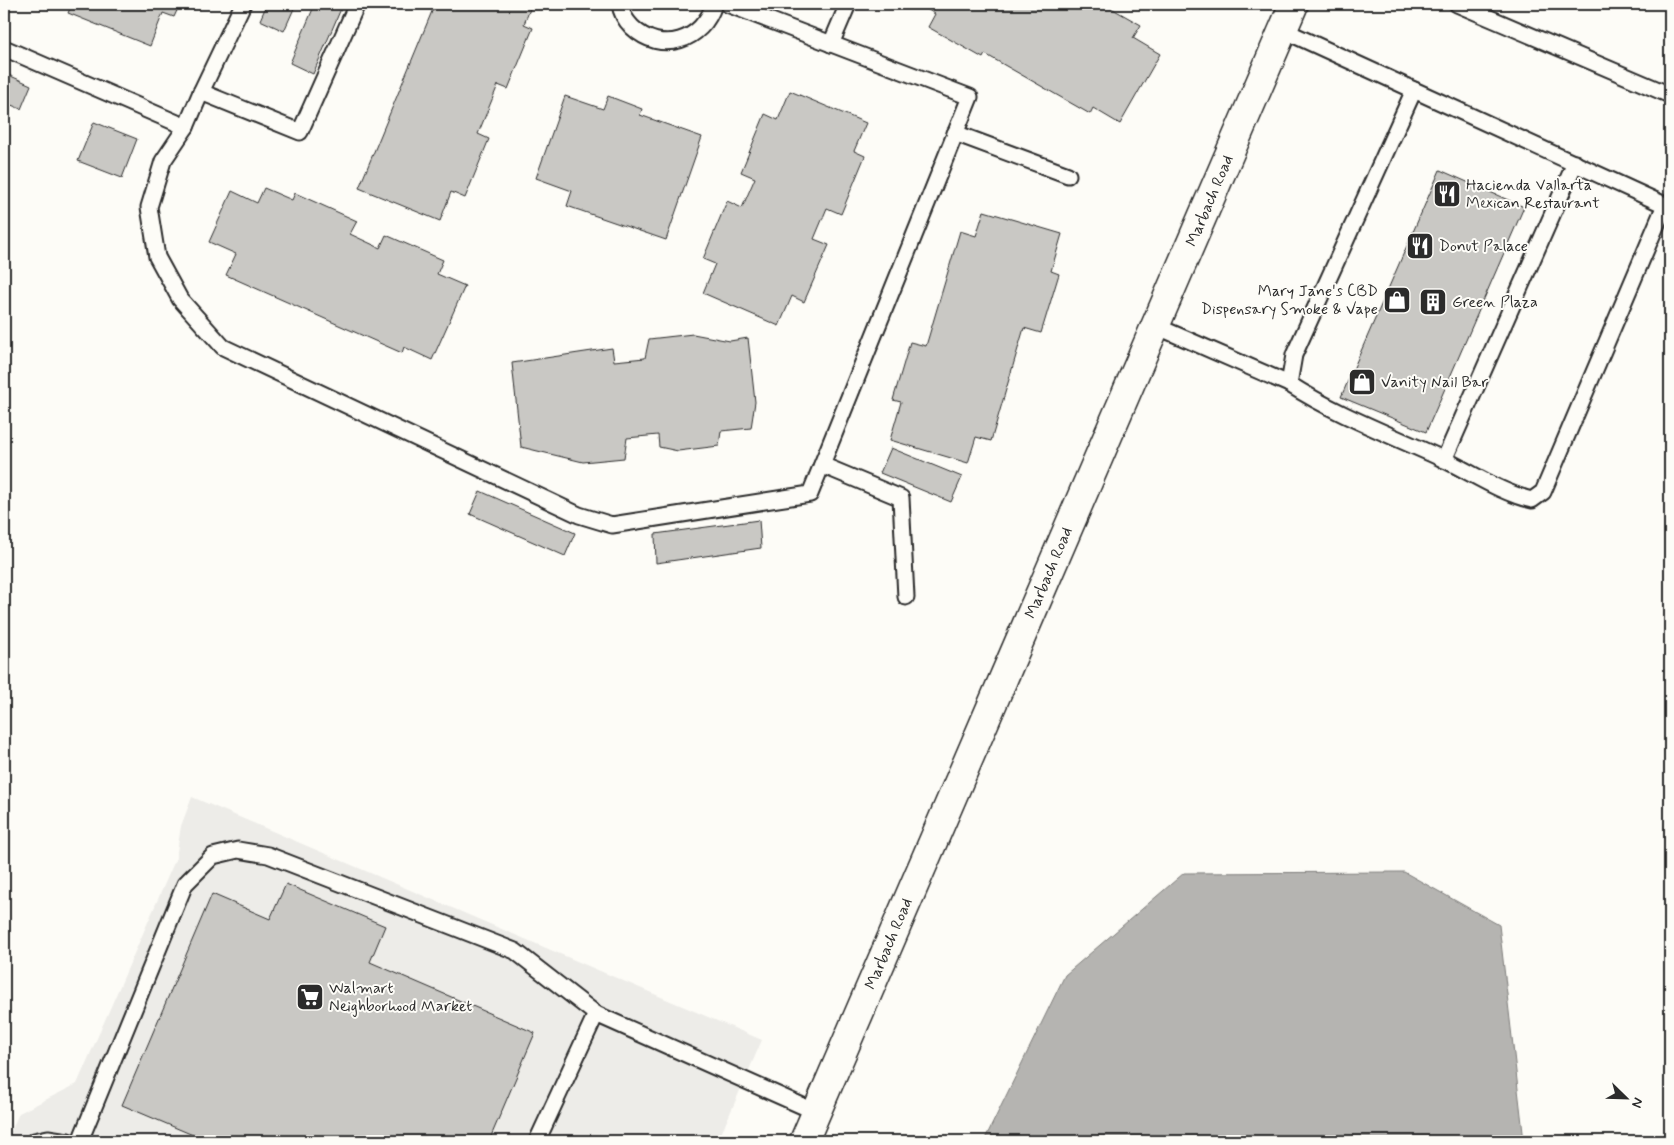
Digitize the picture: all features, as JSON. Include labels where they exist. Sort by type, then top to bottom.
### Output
[{"type":"main road","name":"Marbach Road","points":[[804,1141],[1294,4]]},
{"type":"lane","points":[[243,4],[186,127],[163,161],[149,207],[157,257],[180,299],[223,347],[579,515],[612,525],[810,494],[970,97],[727,4]]},
{"type":"lane","points":[[201,92],[300,132],[357,4]]},
{"type":"lane","points":[[620,4],[627,22],[639,34],[654,40],[671,42],[687,38],[701,28],[710,15],[714,4]]},
{"type":"lane","points":[[831,44],[848,4]]},
{"type":"lane","points":[[1457,4],[1670,95]]},
{"type":"lane","points":[[1156,326],[1289,384],[1312,399],[1444,460],[1518,497],[1532,500],[1544,492],[1668,206],[1283,30]]},
{"type":"lane","points":[[4,48],[186,127]]},
{"type":"lane","points":[[1289,384],[1294,355],[1414,90]]},
{"type":"lane","points":[[955,133],[1068,175]]},
{"type":"lane","points":[[1444,460],[1575,163]]},
{"type":"lane","points":[[822,465],[901,498],[906,596]]},
{"type":"lane","points":[[80,1141],[185,884],[213,856],[238,850],[268,855],[515,952],[596,1014],[816,1112]]},
{"type":"lane","points":[[537,1141],[596,1014]]},
{"type":"lane","points":[[34,1141],[48,1138],[68,1141]]},
{"type":"shaded area","points":[[192,797],[762,1040],[718,1141],[7,1141],[19,1113],[77,1084],[176,858],[181,826]]},
{"type":"shaded area","points":[[1404,872],[1499,925],[1524,1141],[984,1141],[1065,975],[1184,873]]},
{"type":"building","points":[[72,4],[180,4],[174,17],[163,13],[150,46],[68,13]]},
{"type":"building","points":[[267,4],[296,4],[284,31],[260,20]]},
{"type":"building","points":[[315,4],[343,4],[313,74],[290,63]]},
{"type":"building","points":[[435,4],[532,4],[524,24],[533,28],[508,89],[498,85],[478,134],[489,139],[465,198],[451,192],[440,221],[359,188]]},
{"type":"building","points":[[918,4],[1077,4],[1080,6],[1081,4],[1104,4],[1141,25],[1133,38],[1160,54],[1120,124],[1093,108],[1090,114],[985,54],[983,58],[928,27],[935,14]]},
{"type":"building","points":[[4,73],[31,85],[21,109],[4,102]]},
{"type":"building","points":[[790,91],[866,123],[854,151],[865,156],[841,214],[827,208],[814,239],[829,245],[804,302],[792,296],[779,326],[703,293],[715,264],[703,259],[727,201],[742,208],[755,178],[741,172],[765,114],[778,120]]},
{"type":"building","points":[[565,96],[603,109],[608,96],[642,109],[640,115],[702,137],[666,240],[567,206],[572,191],[536,178]]},
{"type":"building","points":[[94,122],[137,139],[122,178],[78,161]]},
{"type":"building","name":"Green Plaza","points":[[1440,170],[1524,207],[1426,432],[1341,397]]},
{"type":"building","points":[[264,188],[292,200],[295,193],[357,221],[350,234],[380,248],[386,235],[443,260],[437,274],[465,286],[432,360],[404,347],[402,353],[226,275],[236,254],[209,242],[232,191],[257,203]]},
{"type":"building","points":[[984,211],[1062,234],[1051,271],[1059,274],[1041,333],[1024,328],[991,441],[976,437],[968,463],[890,440],[901,402],[893,400],[910,342],[926,346],[960,231],[976,236]]},
{"type":"building","points":[[693,334],[730,341],[748,338],[755,402],[751,428],[721,431],[719,446],[678,451],[659,447],[658,435],[627,438],[624,458],[583,462],[521,447],[512,363],[612,348],[614,361],[645,358],[649,339]]},
{"type":"building","points":[[891,448],[962,477],[951,502],[880,473]]},
{"type":"building","points":[[480,491],[575,533],[565,556],[470,514]]},
{"type":"building","points":[[759,520],[761,548],[656,563],[655,534]]},
{"type":"building","name":"Walmart Neighborhood Market","points":[[286,884],[385,926],[370,962],[535,1033],[489,1141],[207,1141],[122,1105],[212,894],[270,919]]},
{"type":"place","name":"Hacienda Vallarta Mexican Restaurant","points":[[1447,194]]},
{"type":"place","name":"Donut Palace","points":[[1420,246]]},
{"type":"place","name":"Mary Jane's CBD Dispensary Smoke & Vape","points":[[1397,300]]},
{"type":"place","name":"Green Plaza","points":[[1433,302]]},
{"type":"place","name":"Vanity Nail Bar","points":[[1362,382]]},
{"type":"place","name":"Walmart Neighborhood Market","points":[[310,997]]}]
